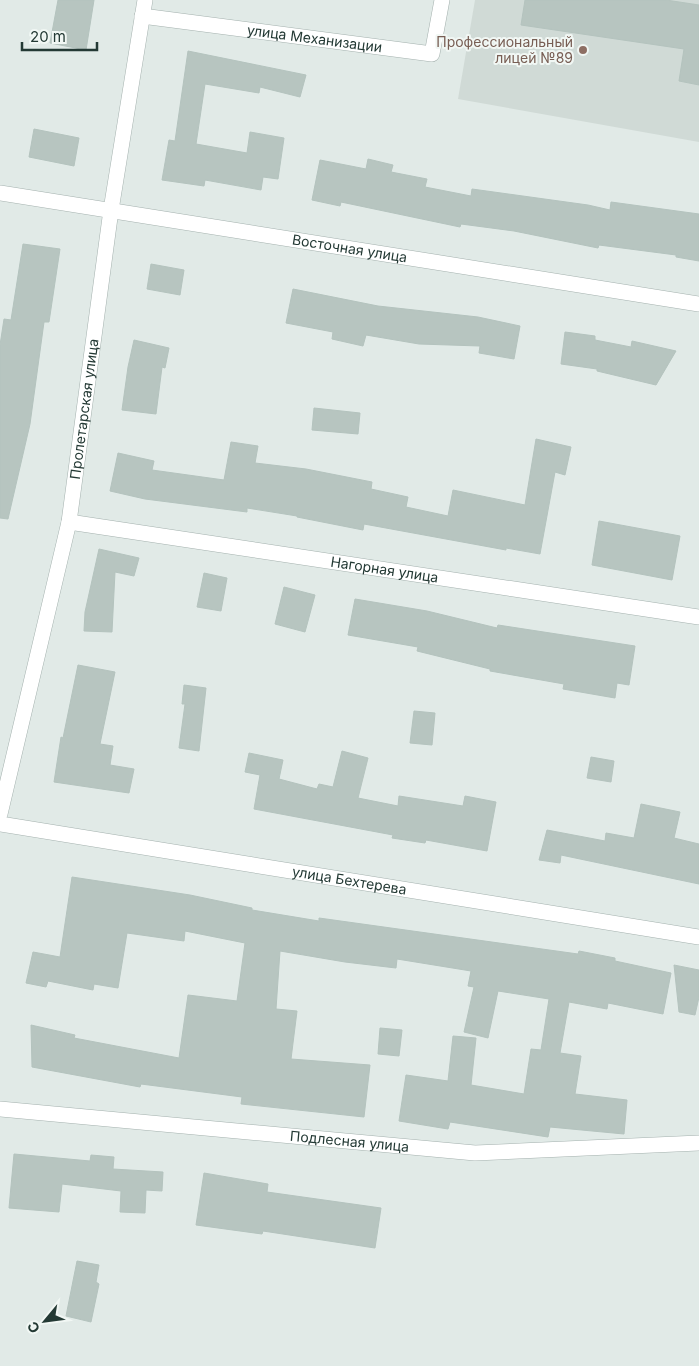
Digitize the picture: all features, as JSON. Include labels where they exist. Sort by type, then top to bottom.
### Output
[{"type":"street","name":"Пролетарская улица","points":[[0,814],[69,522],[111,210],[145,0]]},
{"type":"street","name":"улица Механизации","points":[[142,16],[432,54],[442,0]]},
{"type":"street","name":"Восточная улица","points":[[0,192],[699,304]]},
{"type":"street","name":"Нагорная улица","points":[[69,522],[699,617]]},
{"type":"street","name":"улица Бехтерева","points":[[0,824],[699,937]]},
{"type":"street","name":"Подлесная улица","points":[[0,1109],[475,1153],[699,1143]]},
{"type":"shaded area","name":"Профессиональный лицей №89","points":[[475,0],[699,0],[699,142],[458,99]]},
{"type":"building","points":[[58,0],[94,0],[86,50],[50,43]]},
{"type":"building","points":[[525,0],[666,0],[699,5],[699,85],[679,81],[684,49],[521,25]]},
{"type":"building","points":[[188,51],[306,75],[300,97],[260,87],[259,93],[205,84],[196,144],[247,153],[250,132],[284,138],[278,179],[263,177],[261,190],[205,180],[204,186],[162,180],[169,140],[175,141]]},
{"type":"building","points":[[34,129],[79,138],[74,166],[29,157]]},
{"type":"building","points":[[368,159],[393,165],[391,172],[427,179],[425,187],[471,196],[472,189],[588,205],[610,210],[611,202],[699,214],[699,261],[676,257],[676,255],[599,245],[598,248],[514,231],[461,224],[460,227],[341,202],[340,206],[312,200],[320,160],[366,169]]},
{"type":"building","points":[[23,244],[60,249],[49,322],[44,322],[30,424],[8,519],[0,518],[0,345],[4,319],[11,320]]},
{"type":"building","points":[[151,264],[184,270],[180,295],[147,289]]},
{"type":"building","points":[[293,289],[378,306],[478,317],[520,326],[514,359],[479,353],[480,346],[419,344],[366,335],[363,346],[332,339],[333,332],[286,323]]},
{"type":"building","points":[[565,332],[595,336],[595,340],[631,347],[632,341],[676,351],[656,385],[597,371],[597,369],[561,364]]},
{"type":"building","points":[[134,340],[169,348],[165,368],[162,367],[156,414],[122,410]]},
{"type":"building","points":[[314,408],[360,413],[358,434],[312,430]]},
{"type":"building","points":[[536,439],[571,447],[565,475],[555,472],[540,554],[506,548],[506,550],[364,524],[363,530],[247,508],[247,512],[145,499],[110,491],[118,453],[154,461],[152,470],[224,480],[231,442],[258,446],[255,463],[306,469],[372,482],[371,489],[408,497],[406,507],[448,516],[453,490],[525,505]]},
{"type":"building","points":[[599,521],[680,536],[672,580],[592,565]]},
{"type":"building","points":[[99,549],[139,558],[134,576],[115,572],[112,632],[84,631],[85,612]]},
{"type":"building","points":[[204,573],[227,578],[221,611],[197,607]]},
{"type":"building","points":[[284,587],[315,595],[305,632],[275,624]]},
{"type":"building","points":[[355,599],[427,611],[497,628],[498,625],[635,646],[629,685],[617,683],[615,698],[563,689],[564,684],[490,671],[490,669],[417,651],[418,647],[348,635]]},
{"type":"building","points":[[78,665],[115,672],[100,744],[113,746],[110,765],[134,769],[129,793],[54,782],[61,737],[63,738]]},
{"type":"building","points":[[184,685],[206,688],[199,751],[179,748],[185,704],[182,704]]},
{"type":"building","points":[[414,711],[435,713],[432,745],[410,743]]},
{"type":"building","points":[[342,751],[368,758],[358,798],[398,806],[399,796],[463,806],[465,796],[496,802],[487,851],[426,840],[425,843],[392,838],[393,835],[254,809],[260,775],[245,772],[249,753],[283,760],[279,779],[317,789],[319,784],[333,787]]},
{"type":"building","points":[[591,757],[614,761],[611,782],[587,778]]},
{"type":"building","points":[[641,804],[680,812],[674,838],[699,844],[699,884],[561,855],[560,863],[539,860],[547,830],[605,841],[606,833],[634,838]]},
{"type":"building","points":[[72,877],[190,895],[252,908],[252,910],[319,921],[319,918],[578,954],[579,951],[615,958],[615,961],[671,973],[663,1014],[608,1003],[607,1009],[569,1002],[560,1053],[581,1056],[575,1094],[627,1100],[624,1134],[550,1127],[548,1137],[450,1122],[448,1129],[399,1121],[406,1075],[448,1081],[453,1036],[476,1038],[471,1085],[524,1094],[531,1049],[541,1050],[549,999],[498,991],[488,1038],[464,1032],[474,987],[468,986],[471,971],[397,959],[396,968],[280,951],[276,1009],[297,1011],[291,1059],[370,1065],[364,1117],[241,1104],[242,1097],[141,1084],[140,1087],[32,1067],[31,1025],[75,1035],[74,1038],[179,1058],[188,995],[237,1001],[245,943],[185,931],[184,941],[127,933],[118,988],[94,984],[93,990],[48,981],[46,987],[26,983],[33,952],[60,957]]},
{"type":"building","points":[[674,965],[699,970],[699,997],[695,1015],[679,1012]]},
{"type":"building","points":[[380,1028],[402,1030],[399,1056],[378,1054]]},
{"type":"building","points":[[14,1154],[90,1161],[91,1155],[114,1157],[113,1169],[163,1172],[162,1191],[146,1190],[145,1213],[120,1212],[121,1191],[62,1184],[59,1212],[9,1208]]},
{"type":"building","points":[[204,1173],[268,1184],[267,1192],[381,1208],[375,1248],[263,1231],[262,1234],[196,1225]]},
{"type":"building","points":[[77,1261],[99,1265],[96,1282],[99,1284],[91,1322],[66,1316]]},
{"type":"place","name":"Профессиональный лицей №89","points":[[583,50]]}]
